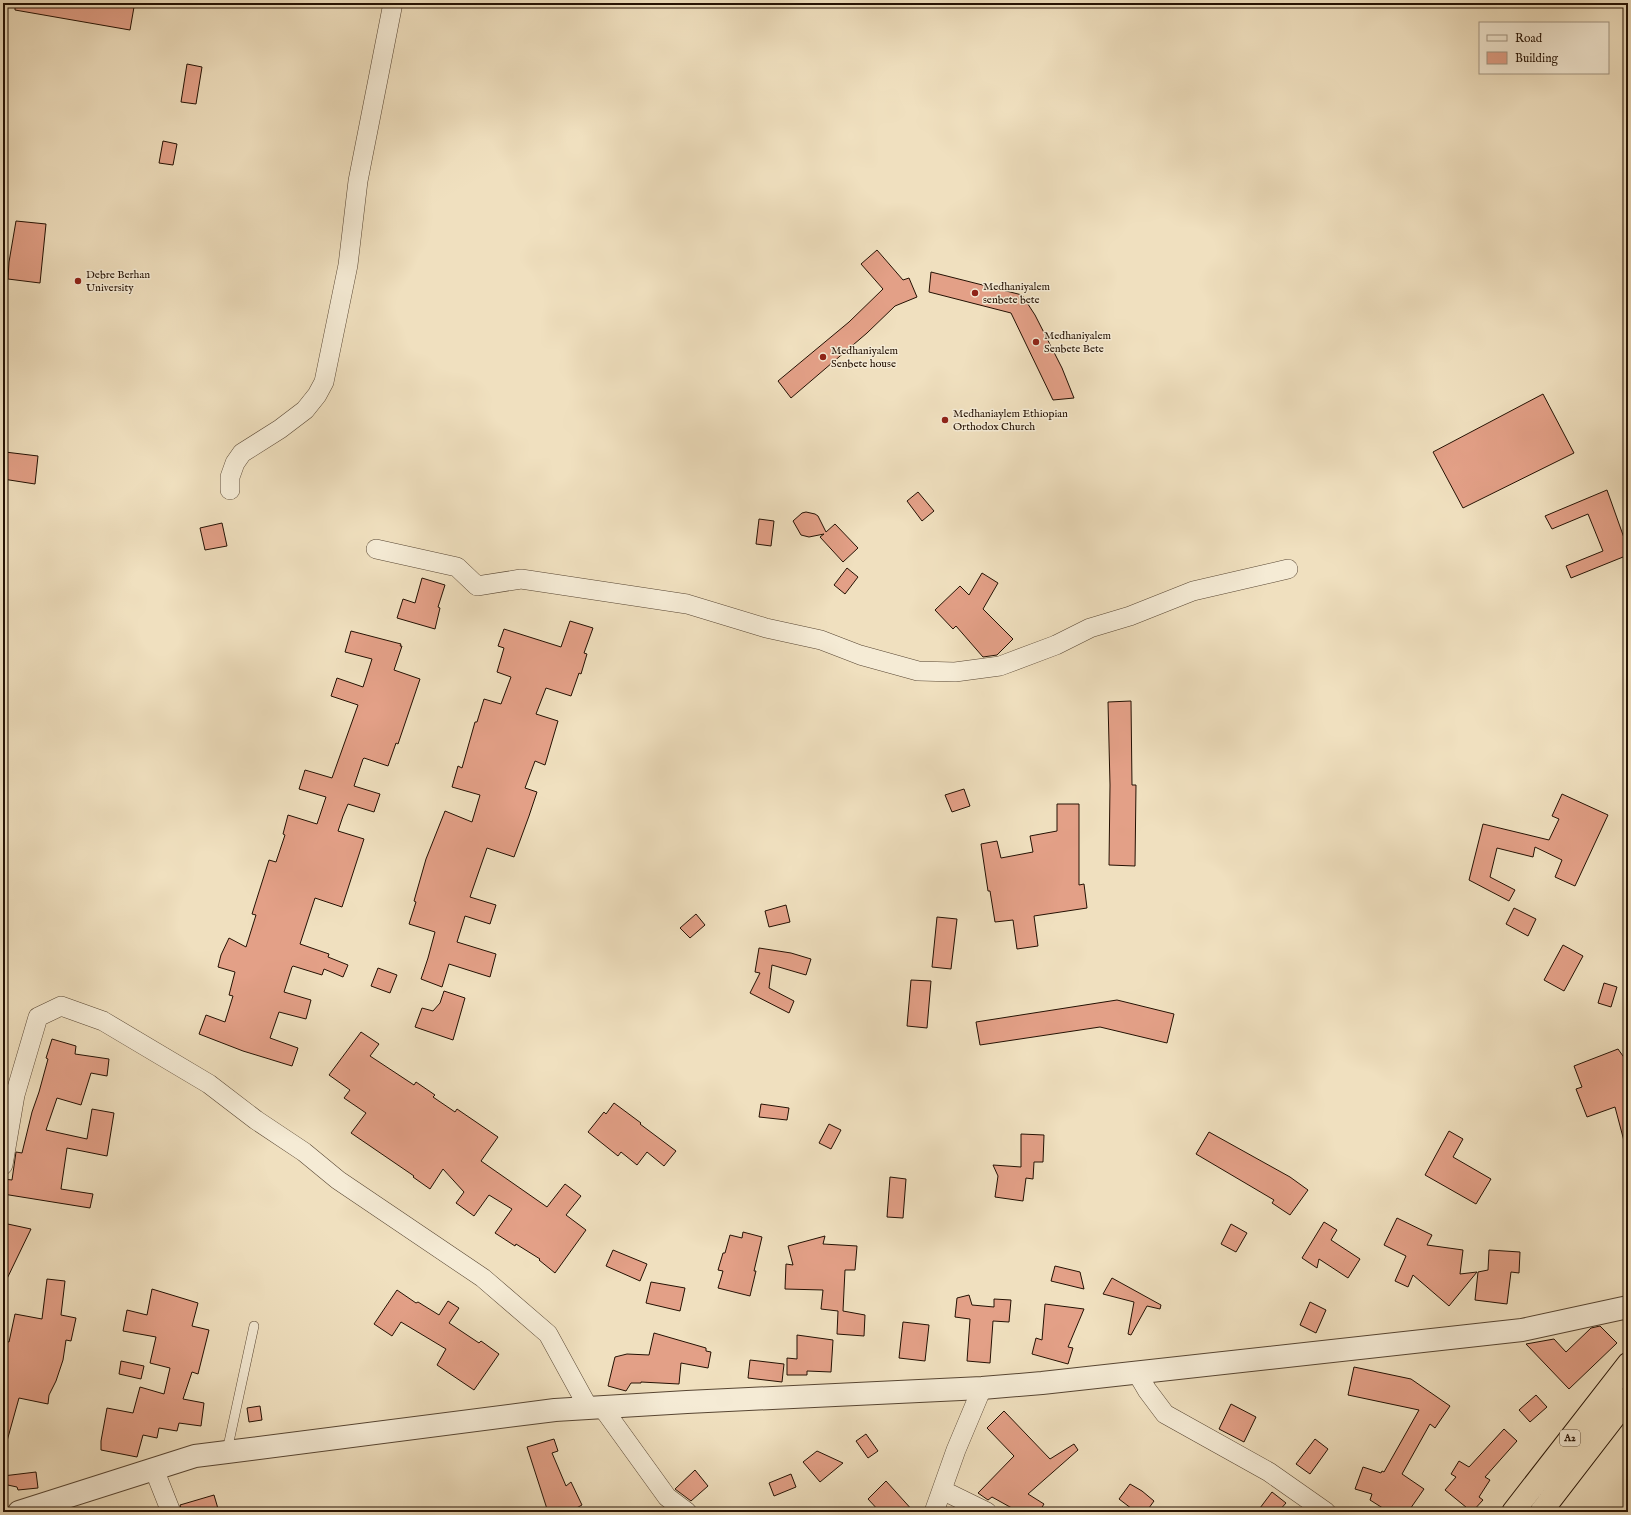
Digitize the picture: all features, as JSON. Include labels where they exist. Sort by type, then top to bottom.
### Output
[{"type":"highway","name":"A2","points":[[1513,1512],[1628,1364]]},
{"type":"highway","name":"A2","points":[[1542,1512],[1628,1399]]},
{"type":"street","points":[[230,490],[230,477],[235,463],[242,453],[280,429],[305,410],[324,382],[348,265],[358,181],[393,3]]},
{"type":"street","points":[[376,549],[457,567],[477,586],[521,579],[687,604],[766,628],[821,640],[860,655],[918,671],[955,672],[1000,666],[1056,645],[1090,628],[1130,616],[1193,591],[1288,569]]},
{"type":"street","points":[[3,1166],[15,1095],[38,1017],[61,1006],[103,1021],[209,1084],[256,1120],[304,1152],[338,1180],[483,1278],[548,1334],[595,1407],[667,1497],[687,1512]]},
{"type":"street","points":[[19,1512],[195,1456],[555,1410],[982,1388],[1522,1330],[1628,1307]]},
{"type":"street","points":[[1137,1372],[1147,1390],[1166,1414],[1269,1472],[1326,1512]]},
{"type":"street","points":[[934,1512],[956,1450],[982,1388]]},
{"type":"street","points":[[154,1469],[171,1512]]},
{"type":"street","points":[[942,1490],[986,1512]]},
{"type":"lane","points":[[227,1452],[254,1326]]},
{"type":"building","points":[[15,3],[112,3],[134,7],[130,30],[15,10]]},
{"type":"building","points":[[187,64],[202,67],[196,104],[181,102]]},
{"type":"building","points":[[163,141],[177,144],[173,165],[159,163]]},
{"type":"building","points":[[16,221],[46,224],[40,283],[8,279],[9,262]]},
{"type":"building","name":"Medhaniyalem Senbete house","points":[[877,250],[903,280],[909,278],[917,297],[895,306],[867,333],[791,398],[778,381],[849,322],[883,289],[861,264]]},
{"type":"building","points":[[931,272],[1022,295],[1035,315],[1062,368],[1074,398],[1053,400],[1011,313],[929,292]]},
{"type":"building","points":[[1543,394],[1574,453],[1463,508],[1433,452]]},
{"type":"building","points":[[5,452],[38,456],[35,484],[3,479]]},
{"type":"building","points":[[1607,490],[1628,549],[1628,555],[1571,578],[1566,566],[1603,551],[1588,514],[1552,529],[1545,516]]},
{"type":"building","points":[[918,492],[934,511],[922,521],[907,501]]},
{"type":"building","points":[[806,512],[818,516],[826,532],[835,524],[858,548],[843,562],[820,537],[824,534],[809,537],[801,535],[793,521],[802,513]]},
{"type":"building","points":[[759,519],[774,521],[771,546],[756,544]]},
{"type":"building","points":[[222,523],[227,546],[205,550],[200,528]]},
{"type":"building","points":[[847,568],[858,577],[845,594],[834,585]]},
{"type":"building","points":[[982,573],[998,583],[983,609],[1013,639],[997,655],[983,657],[956,626],[953,629],[935,610],[960,586],[969,595]]},
{"type":"building","points":[[422,578],[445,585],[438,607],[440,608],[435,629],[397,618],[403,599],[415,603]]},
{"type":"building","points":[[570,621],[593,628],[584,653],[587,654],[581,674],[579,673],[571,696],[546,688],[536,714],[558,721],[545,765],[535,761],[525,788],[537,792],[529,816],[514,857],[487,848],[470,897],[496,905],[490,924],[465,916],[457,942],[496,954],[490,977],[449,964],[442,987],[421,979],[435,932],[409,924],[416,902],[414,901],[426,859],[445,811],[472,822],[480,795],[452,787],[458,766],[462,768],[475,722],[477,722],[484,699],[501,704],[511,677],[497,672],[504,648],[498,646],[504,629],[561,647]]},
{"type":"building","points":[[351,631],[401,644],[400,646],[402,646],[394,670],[420,679],[398,744],[396,743],[388,766],[364,758],[363,759],[354,786],[380,794],[374,812],[348,804],[343,816],[338,831],[364,839],[342,907],[315,898],[300,944],[329,954],[328,957],[348,965],[343,977],[324,969],[322,975],[293,966],[292,967],[284,992],[311,1000],[306,1019],[279,1012],[270,1038],[298,1048],[292,1066],[243,1051],[199,1034],[206,1015],[225,1022],[233,996],[229,995],[235,972],[218,967],[221,955],[229,938],[246,947],[256,915],[252,914],[269,860],[276,862],[285,835],[283,834],[288,815],[317,824],[326,797],[299,789],[305,770],[332,778],[358,705],[331,696],[337,678],[363,687],[372,659],[345,652]]},
{"type":"building","points":[[1131,701],[1132,785],[1136,785],[1135,866],[1109,865],[1110,785],[1108,702]]},
{"type":"building","points":[[964,789],[970,806],[952,812],[945,795]]},
{"type":"building","points":[[1562,794],[1608,815],[1575,886],[1555,877],[1562,860],[1535,847],[1533,857],[1497,848],[1490,877],[1515,890],[1509,901],[1469,880],[1483,824],[1549,840],[1559,819],[1552,816]]},
{"type":"building","points":[[1057,804],[1079,804],[1079,885],[1084,884],[1087,908],[1034,916],[1038,946],[1017,949],[1013,920],[995,922],[990,891],[988,891],[981,844],[997,841],[1001,858],[1033,852],[1030,836],[1057,831]]},
{"type":"building","points":[[786,905],[790,922],[769,927],[765,911]]},
{"type":"building","points":[[1514,908],[1536,919],[1528,936],[1506,924]]},
{"type":"building","points":[[696,914],[705,925],[690,938],[680,928]]},
{"type":"building","points":[[937,917],[957,919],[951,969],[932,967]]},
{"type":"building","points":[[1563,945],[1583,956],[1564,991],[1544,980]]},
{"type":"building","points":[[759,948],[791,953],[811,959],[806,975],[772,965],[769,988],[794,1001],[789,1013],[750,993],[760,973],[755,972]]},
{"type":"building","points":[[378,968],[397,975],[390,993],[371,986]]},
{"type":"building","points":[[911,980],[931,981],[927,1028],[907,1026]]},
{"type":"building","points":[[1604,983],[1617,987],[1611,1007],[1598,1003]]},
{"type":"building","points":[[444,991],[465,998],[453,1040],[415,1027],[422,1008],[433,1011],[440,1003]]},
{"type":"building","points":[[1117,1000],[1174,1014],[1167,1043],[1100,1027],[980,1045],[976,1022]]},
{"type":"building","points":[[361,1032],[379,1044],[370,1056],[414,1085],[416,1082],[435,1095],[433,1097],[455,1112],[457,1109],[498,1137],[481,1161],[547,1207],[565,1184],[581,1196],[566,1215],[586,1230],[555,1273],[539,1260],[540,1259],[516,1244],[515,1246],[495,1233],[512,1209],[489,1195],[474,1216],[456,1203],[464,1192],[443,1169],[430,1189],[413,1177],[414,1176],[351,1133],[366,1113],[344,1098],[350,1090],[329,1075]]},
{"type":"building","points":[[52,1039],[76,1046],[75,1054],[109,1059],[107,1076],[91,1073],[81,1105],[57,1098],[46,1130],[87,1139],[92,1109],[114,1113],[107,1156],[67,1148],[61,1189],[93,1194],[90,1208],[3,1194],[3,1179],[12,1180],[16,1152],[22,1153],[32,1112],[48,1059],[46,1058]]},
{"type":"building","points":[[1618,1049],[1628,1063],[1628,1140],[1624,1141],[1615,1107],[1587,1117],[1576,1089],[1582,1087],[1574,1066]]},
{"type":"building","points":[[614,1103],[676,1151],[664,1166],[647,1152],[637,1165],[621,1152],[618,1156],[588,1132],[604,1112],[606,1114]]},
{"type":"building","points":[[761,1104],[789,1108],[787,1120],[759,1117]]},
{"type":"building","points":[[829,1124],[841,1130],[831,1149],[819,1143]]},
{"type":"building","points":[[1449,1131],[1463,1139],[1453,1157],[1491,1179],[1476,1204],[1425,1175]]},
{"type":"building","points":[[1209,1132],[1290,1177],[1308,1190],[1290,1215],[1272,1203],[1274,1200],[1196,1154]]},
{"type":"building","points":[[1021,1134],[1044,1135],[1043,1162],[1034,1162],[1033,1179],[1026,1178],[1023,1201],[995,1197],[998,1176],[993,1165],[1021,1167]]},
{"type":"building","points":[[890,1177],[906,1179],[903,1218],[887,1217]]},
{"type":"building","points":[[1397,1218],[1432,1235],[1427,1245],[1463,1250],[1460,1274],[1477,1272],[1449,1306],[1413,1275],[1408,1287],[1395,1281],[1406,1256],[1384,1245]]},
{"type":"building","points":[[1324,1222],[1337,1230],[1331,1240],[1360,1259],[1348,1278],[1319,1259],[1317,1268],[1302,1258]]},
{"type":"building","points":[[3,1223],[31,1229],[3,1287]]},
{"type":"building","points":[[1231,1224],[1247,1233],[1236,1252],[1221,1244]]},
{"type":"building","points":[[743,1232],[762,1237],[750,1296],[718,1288],[723,1271],[718,1270],[730,1235],[742,1238]]},
{"type":"building","points":[[825,1236],[823,1244],[857,1246],[855,1270],[845,1270],[843,1311],[865,1315],[864,1336],[837,1334],[838,1311],[821,1309],[823,1290],[785,1289],[786,1264],[793,1265],[788,1246]]},
{"type":"building","points":[[613,1250],[647,1264],[640,1281],[606,1266]]},
{"type":"building","points":[[1489,1250],[1520,1252],[1519,1273],[1511,1272],[1507,1304],[1475,1300],[1478,1272],[1488,1270]]},
{"type":"building","points":[[1055,1266],[1080,1272],[1084,1289],[1051,1281]]},
{"type":"building","points":[[1112,1278],[1161,1305],[1160,1309],[1147,1306],[1131,1335],[1128,1334],[1134,1302],[1103,1294]]},
{"type":"building","points":[[47,1279],[65,1281],[61,1315],[76,1318],[71,1341],[66,1340],[63,1360],[56,1381],[49,1395],[48,1404],[19,1398],[7,1441],[3,1441],[3,1341],[9,1342],[15,1314],[42,1319]]},
{"type":"building","points":[[651,1282],[685,1288],[680,1311],[646,1303]]},
{"type":"building","points":[[152,1289],[198,1303],[192,1326],[209,1330],[198,1374],[192,1372],[183,1399],[204,1403],[201,1426],[179,1423],[177,1431],[159,1428],[157,1438],[143,1435],[137,1457],[101,1450],[101,1441],[107,1408],[133,1413],[140,1387],[164,1394],[170,1368],[150,1363],[156,1337],[123,1331],[127,1310],[147,1315]]},
{"type":"building","points":[[397,1290],[416,1303],[418,1302],[439,1315],[448,1301],[459,1308],[449,1323],[479,1343],[481,1341],[499,1354],[474,1390],[437,1365],[446,1349],[401,1322],[392,1336],[374,1324]]},
{"type":"building","points":[[969,1295],[972,1305],[994,1307],[994,1299],[1011,1300],[1009,1322],[993,1321],[990,1363],[967,1361],[970,1319],[955,1317],[957,1298]]},
{"type":"building","points":[[1310,1302],[1326,1310],[1316,1333],[1300,1325]]},
{"type":"building","points":[[1045,1304],[1084,1309],[1068,1347],[1073,1348],[1068,1364],[1032,1354],[1036,1338],[1042,1340]]},
{"type":"building","points":[[903,1322],[929,1325],[925,1361],[899,1358]]},
{"type":"building","points":[[1600,1326],[1617,1343],[1569,1389],[1526,1344],[1554,1339],[1566,1352],[1591,1328]]},
{"type":"building","points":[[654,1333],[706,1348],[706,1351],[711,1352],[708,1368],[681,1363],[679,1384],[641,1382],[631,1383],[626,1391],[608,1386],[615,1357],[627,1354],[649,1355]]},
{"type":"building","points":[[797,1335],[833,1340],[831,1372],[807,1371],[807,1375],[787,1375],[787,1358],[797,1359]]},
{"type":"building","points":[[750,1360],[784,1364],[782,1382],[748,1378]]},
{"type":"building","points":[[121,1361],[144,1366],[141,1379],[119,1374]]},
{"type":"building","points":[[1354,1367],[1411,1379],[1450,1406],[1435,1428],[1430,1424],[1402,1474],[1424,1489],[1408,1512],[1389,1512],[1370,1500],[1372,1494],[1355,1489],[1363,1467],[1381,1473],[1382,1471],[1384,1472],[1419,1410],[1348,1395]]},
{"type":"building","points":[[1536,1395],[1547,1407],[1530,1422],[1519,1410]]},
{"type":"building","points":[[1231,1404],[1256,1417],[1244,1442],[1219,1429]]},
{"type":"building","points":[[260,1406],[262,1420],[249,1422],[247,1408]]},
{"type":"building","points":[[1004,1411],[1050,1459],[1074,1444],[1078,1450],[1028,1494],[1044,1504],[1039,1512],[1019,1512],[992,1497],[988,1500],[978,1493],[1014,1456],[987,1428]]},
{"type":"building","points":[[1504,1429],[1517,1441],[1485,1477],[1490,1480],[1479,1497],[1483,1500],[1472,1512],[1445,1490],[1456,1477],[1451,1474],[1459,1461],[1469,1467]]},
{"type":"building","points":[[866,1434],[878,1451],[868,1458],[856,1441]]},
{"type":"building","points":[[554,1439],[558,1451],[552,1453],[566,1486],[571,1482],[582,1505],[569,1512],[548,1512],[527,1447]]},
{"type":"building","points":[[1315,1439],[1328,1449],[1310,1474],[1296,1464]]},
{"type":"building","points":[[817,1451],[843,1463],[820,1482],[803,1462]]},
{"type":"building","points":[[695,1470],[708,1486],[691,1501],[675,1489]]},
{"type":"building","points":[[36,1472],[38,1488],[18,1490],[17,1487],[3,1484],[3,1476]]},
{"type":"building","points":[[791,1474],[796,1487],[774,1496],[769,1483]]},
{"type":"building","points":[[886,1481],[914,1512],[880,1512],[868,1499]]},
{"type":"building","points":[[1130,1484],[1142,1491],[1154,1501],[1146,1512],[1136,1512],[1119,1499]]},
{"type":"building","points":[[1272,1492],[1286,1503],[1278,1512],[1257,1512]]},
{"type":"building","points":[[214,1495],[219,1512],[182,1512],[180,1505]]},
{"type":"place","name":"Debre Berhan University","points":[[78,281]]},
{"type":"place","name":"Medhaniyalem senbete bete","points":[[975,293]]},
{"type":"place","name":"Medhaniyalem Senbete Bete","points":[[1036,342]]},
{"type":"place","name":"Medhaniyalem Senbete house","points":[[823,357]]},
{"type":"place","name":"Medhaniaylem Ethiopian Orthodox Church","points":[[945,420]]}]
